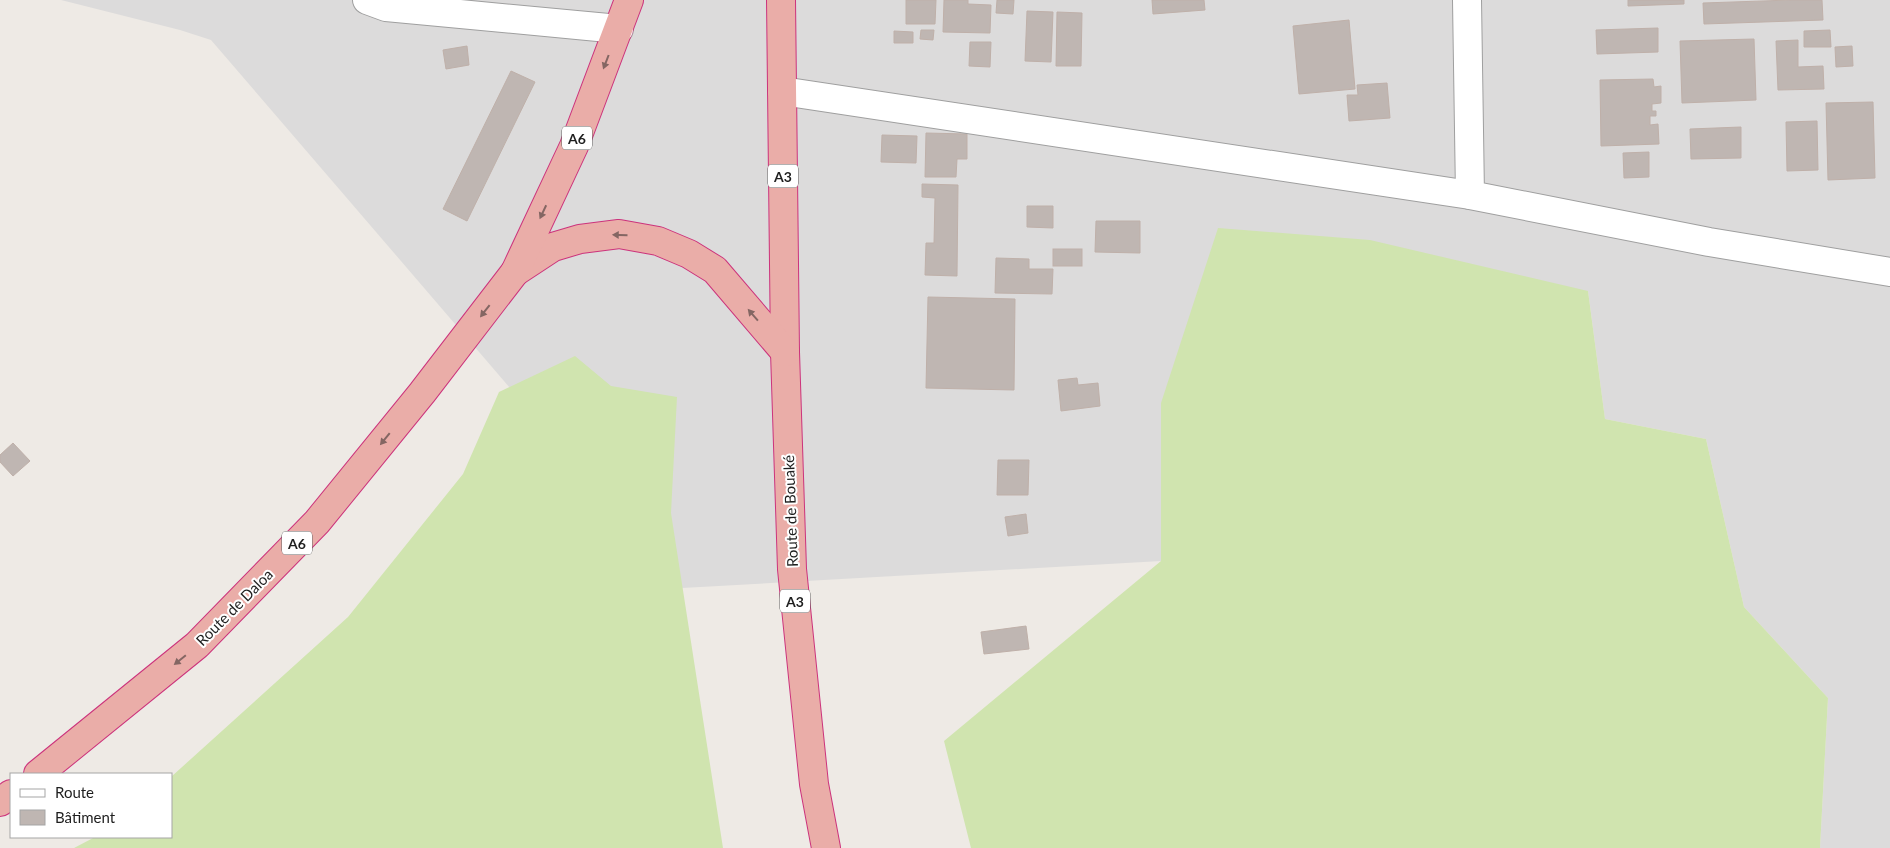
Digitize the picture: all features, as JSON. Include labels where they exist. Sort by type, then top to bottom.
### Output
[{"type":"highway","name":"A6","points":[[515,272],[574,146],[630,0]]},
{"type":"highway","name":"A3","points":[[781,0],[785,352]]},
{"type":"highway","points":[[515,272],[552,247],[580,239],[619,234],[658,241],[689,254],[715,270],[785,352]]},
{"type":"highway","name":"Route de Daloa","points":[[39,773],[198,645],[317,522],[422,393],[515,272]]},
{"type":"highway","name":"Route de Bouaké","points":[[785,352],[792,569],[814,784],[826,848]]},
{"type":"street","points":[[367,0],[386,7],[619,29]]},
{"type":"street","points":[[1467,0],[1470,195]]},
{"type":"street","points":[[782,91],[1470,195],[1709,242],[1890,272]]},
{"type":"shaded area","points":[[61,0],[1890,0],[1890,848],[1820,848],[1828,698],[1744,607],[1706,439],[1605,419],[1588,291],[1161,403],[1161,561],[682,588],[211,40],[180,30]]},
{"type":"green space","points":[[1218,228],[1370,240],[1588,291],[1605,419],[1706,439],[1744,607],[1828,698],[1820,848],[971,848],[944,741],[1161,561],[1161,403]]},
{"type":"green space","points":[[575,356],[611,386],[677,397],[671,513],[723,848],[74,848],[93,838],[172,838],[172,776],[348,617],[463,474],[499,392]]},
{"type":"building","points":[[906,0],[936,0],[935,24],[906,24]]},
{"type":"building","points":[[944,0],[968,0],[968,4],[991,5],[990,33],[943,32]]},
{"type":"building","points":[[997,0],[1014,0],[1013,14],[996,13]]},
{"type":"building","points":[[1152,0],[1204,0],[1205,10],[1153,14]]},
{"type":"building","points":[[1628,0],[1684,0],[1684,4],[1628,6]]},
{"type":"building","points":[[1822,0],[1823,20],[1704,24],[1703,3]]},
{"type":"building","points":[[1027,11],[1053,12],[1051,62],[1025,61]]},
{"type":"building","points":[[1057,12],[1082,13],[1081,66],[1056,66]]},
{"type":"building","points":[[1349,20],[1355,89],[1299,94],[1293,26]]},
{"type":"building","points":[[1658,28],[1658,52],[1597,54],[1596,30]]},
{"type":"building","points":[[921,30],[934,30],[933,40],[920,39]]},
{"type":"building","points":[[1830,30],[1831,47],[1804,47],[1804,31]]},
{"type":"building","points":[[894,31],[913,32],[913,43],[894,43]]},
{"type":"building","points":[[1754,39],[1756,100],[1682,103],[1680,41]]},
{"type":"building","points":[[1798,40],[1798,67],[1823,66],[1824,89],[1778,90],[1776,41]]},
{"type":"building","points":[[970,42],[991,42],[990,67],[969,66]]},
{"type":"building","points":[[467,46],[469,65],[446,69],[443,50]]},
{"type":"building","points":[[1852,46],[1853,66],[1836,67],[1835,47]]},
{"type":"building","points":[[511,71],[535,82],[467,221],[443,209]]},
{"type":"building","points":[[1653,79],[1654,87],[1661,86],[1661,103],[1652,104],[1652,111],[1656,111],[1656,116],[1650,116],[1650,125],[1658,124],[1659,144],[1601,146],[1600,80]]},
{"type":"building","points":[[1387,83],[1390,118],[1349,121],[1347,95],[1358,95],[1357,85]]},
{"type":"building","points":[[1873,102],[1875,178],[1828,180],[1826,103]]},
{"type":"building","points":[[1817,121],[1818,170],[1787,171],[1786,122]]},
{"type":"building","points":[[1741,127],[1741,158],[1691,159],[1690,129]]},
{"type":"building","points":[[926,133],[967,134],[967,159],[957,159],[956,177],[925,177]]},
{"type":"building","points":[[882,135],[917,136],[916,163],[881,162]]},
{"type":"building","points":[[1649,152],[1649,177],[1624,178],[1623,153]]},
{"type":"building","points":[[922,184],[958,185],[957,276],[925,275],[926,243],[934,243],[935,198],[922,197]]},
{"type":"building","points":[[1027,206],[1053,206],[1053,228],[1027,227]]},
{"type":"building","points":[[1096,221],[1140,221],[1140,253],[1095,252]]},
{"type":"building","points":[[1053,249],[1082,249],[1082,266],[1053,266]]},
{"type":"building","points":[[996,258],[1029,259],[1029,269],[1053,269],[1052,294],[995,293]]},
{"type":"building","points":[[928,297],[1015,299],[1014,390],[926,388]]},
{"type":"building","points":[[1077,378],[1078,385],[1098,383],[1100,406],[1061,411],[1058,380]]},
{"type":"building","points":[[13,443],[30,461],[13,476],[0,462],[0,455]]},
{"type":"building","points":[[998,460],[1029,460],[1028,495],[997,495]]},
{"type":"building","points":[[1026,514],[1028,533],[1008,536],[1005,517]]},
{"type":"building","points":[[1026,626],[1029,649],[984,654],[981,632]]}]
